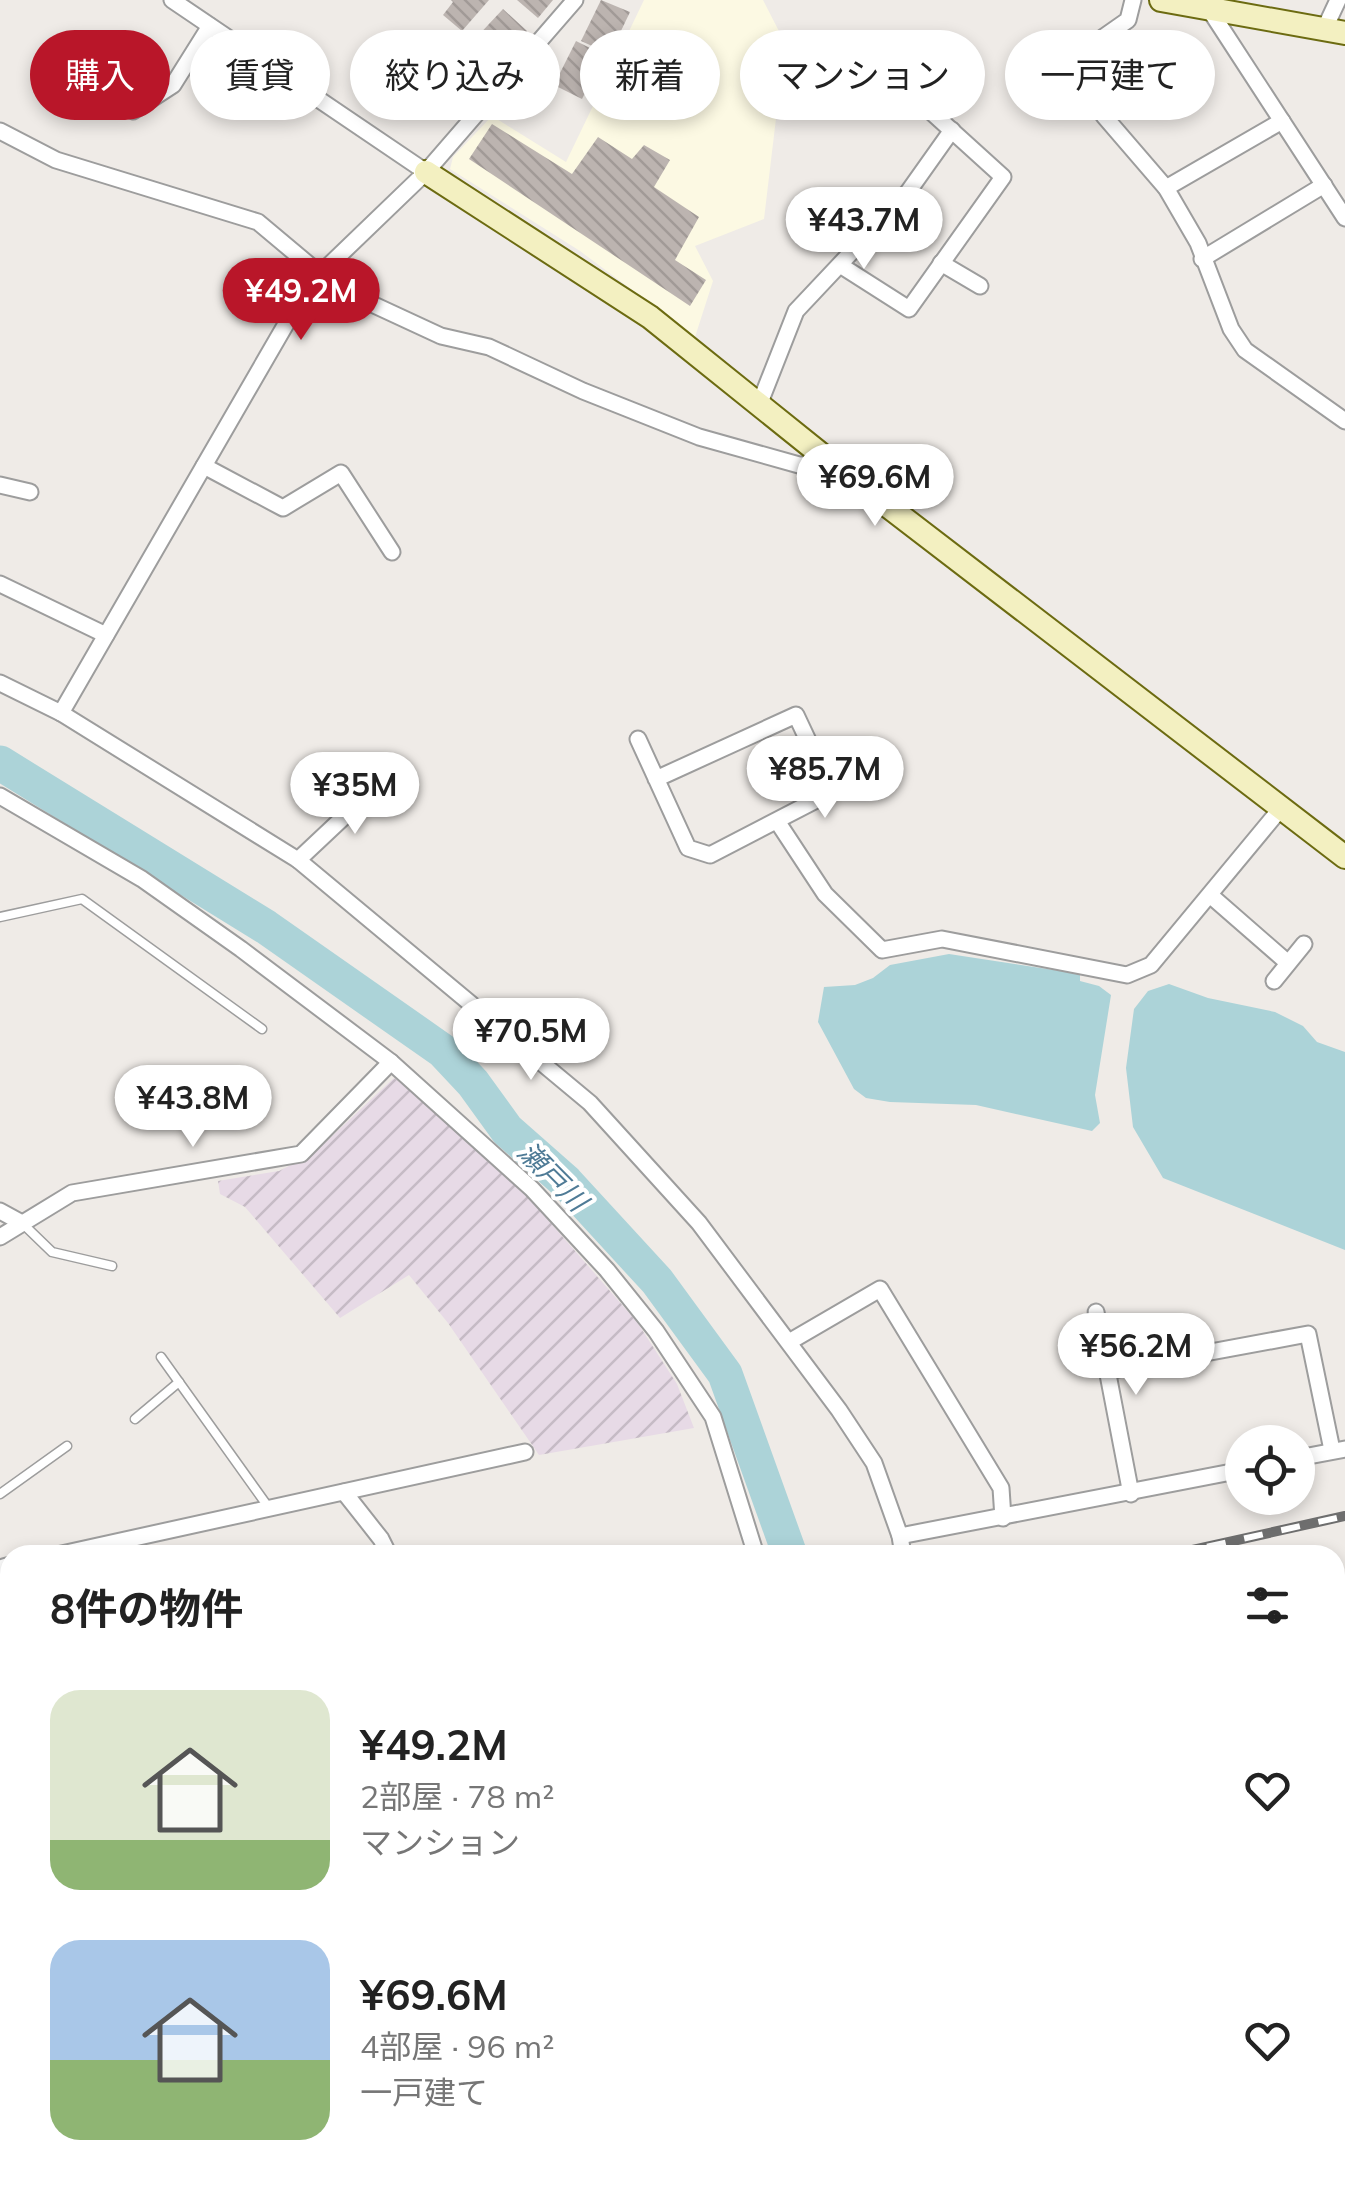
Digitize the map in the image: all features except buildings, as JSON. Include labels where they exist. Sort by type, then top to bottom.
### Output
[{"type":"street","points":[[172,0],[650,317],[833,464],[1345,857]]},
{"type":"street","points":[[61,713],[286,324],[320,274],[426,172],[575,0]]},
{"type":"street","points":[[1134,0],[1128,20],[1088,48],[1078,66],[1082,85],[1166,188],[1198,243],[1231,329],[1246,350],[1339,417],[1345,400]]},
{"type":"street","points":[[1161,0],[1334,32],[1338,0]]},
{"type":"street","points":[[1195,5],[1282,122],[1345,218]]},
{"type":"street","points":[[170,87],[210,26]]},
{"type":"street","points":[[840,265],[909,309],[1003,177],[941,120]]},
{"type":"street","points":[[1166,188],[1282,122]]},
{"type":"street","points":[[759,404],[796,312],[908,192],[952,130]]},
{"type":"street","points":[[0,131],[56,160],[258,222],[320,274],[359,298],[441,336],[490,347],[699,437],[800,466],[833,464]]},
{"type":"street","points":[[1202,259],[1324,185]]},
{"type":"street","points":[[941,264],[980,286]]},
{"type":"street","points":[[204,466],[284,508],[341,473],[392,552]]},
{"type":"street","points":[[0,484],[30,492]]},
{"type":"street","points":[[0,584],[106,635]]},
{"type":"street","points":[[0,684],[61,713],[298,860],[590,1103],[699,1223],[789,1342],[874,1464],[901,1545]]},
{"type":"street","points":[[638,738],[656,779],[688,848],[710,855],[820,798],[827,781],[796,715],[656,779]]},
{"type":"street","points":[[298,860],[381,782]]},
{"type":"street","points":[[0,796],[142,879],[242,949],[391,1062],[532,1189],[608,1270],[656,1331],[713,1417],[753,1545]]},
{"type":"street","points":[[776,821],[825,894],[882,950],[942,940],[1126,975],[1151,966],[1282,807]]},
{"type":"street","points":[[1210,896],[1288,963]]},
{"type":"street","points":[[1274,981],[1304,944]]},
{"type":"street","points":[[0,1237],[72,1193],[301,1154],[391,1062]]},
{"type":"street","points":[[0,1210],[22,1224]]},
{"type":"street","points":[[789,1342],[880,1289],[1001,1488],[1003,1518]]},
{"type":"street","points":[[1096,1312],[1132,1494]]},
{"type":"street","points":[[1108,1371],[1308,1334],[1338,1450]]},
{"type":"street","points":[[102,1545],[525,1452]]},
{"type":"street","points":[[900,1536],[1225,1474]]},
{"type":"street","points":[[344,1492],[384,1545]]},
{"type":"lane","points":[[0,917],[82,898],[262,1029]]},
{"type":"lane","points":[[22,1224],[52,1252],[112,1266]]},
{"type":"lane","points":[[161,1357],[269,1508]]},
{"type":"lane","points":[[135,1418],[179,1382]]},
{"type":"lane","points":[[0,1494],[67,1446]]},
{"type":"shaded area","points":[[644,0],[763,0],[778,30],[740,30],[740,120],[776,120],[764,219],[695,246],[713,281],[695,337],[580,251],[450,169],[453,157],[488,120],[498,120],[566,162],[586,120],[720,120],[720,30],[630,30]]},
{"type":"shaded area","points":[[394,1078],[429,1104],[521,1189],[637,1322],[677,1384],[694,1428],[539,1455],[448,1323],[409,1275],[340,1318],[245,1207],[220,1194],[218,1181],[279,1171],[313,1154]]},
{"type":"water","points":[[949,954],[1080,974],[1080,981],[1099,986],[1111,995],[1095,1095],[1100,1123],[1092,1131],[976,1105],[866,1098],[854,1089],[818,1022],[824,987],[855,985],[890,965]]},
{"type":"water","points":[[1169,984],[1208,998],[1275,1012],[1303,1026],[1317,1042],[1345,1052],[1345,1250],[1163,1178],[1133,1127],[1126,1068],[1134,1009],[1148,991]]},
{"type":"waterway","name":"瀬戸川","points":[[0,763],[266,927],[443,1051],[473,1083],[507,1130],[566,1182],[657,1281],[725,1374],[786,1545]]},
{"type":"railway","points":[[1215,1545],[1345,1516]]}]
